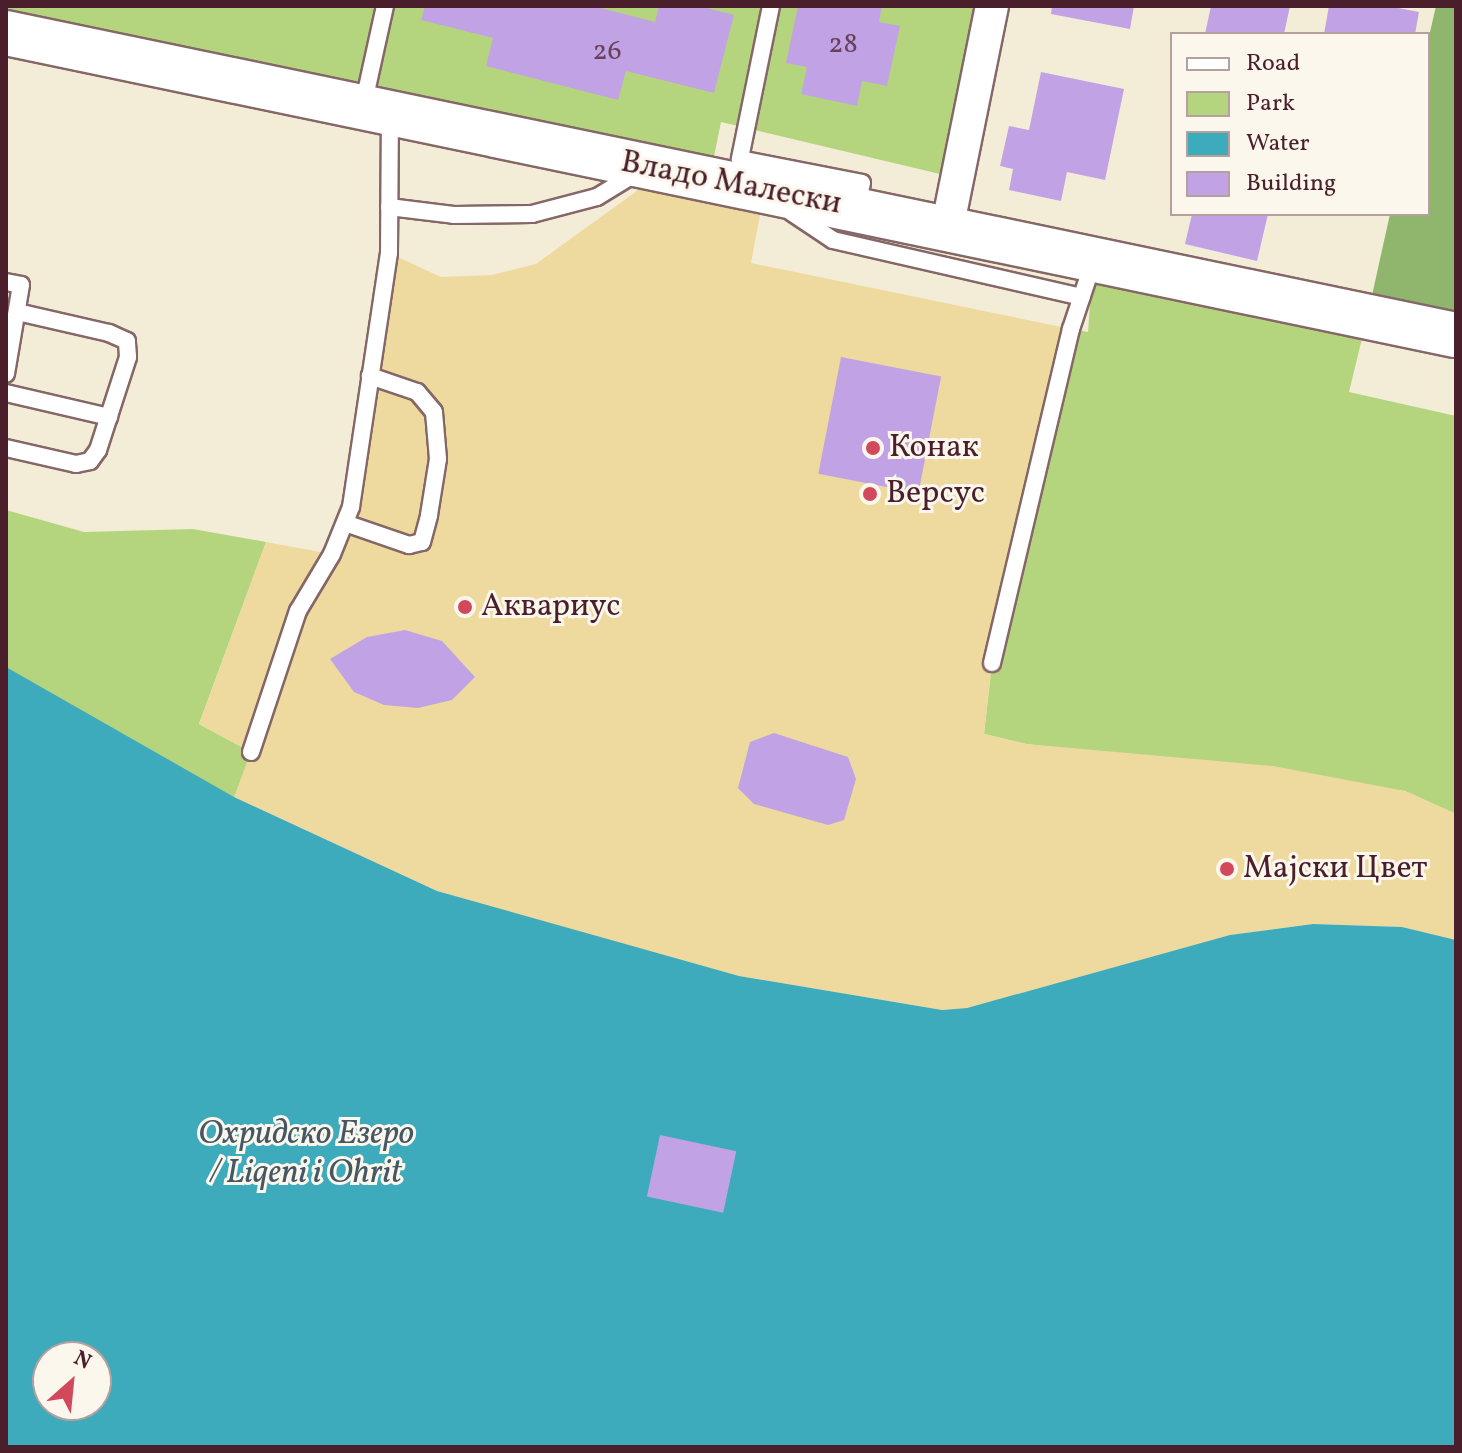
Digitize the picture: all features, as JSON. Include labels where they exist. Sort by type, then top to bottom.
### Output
[{"type":"main road","name":"Владо Малески","points":[[6,33],[376,113],[947,229],[1088,280],[1456,335]]},
{"type":"street","points":[[947,229],[992,6]]},
{"type":"lane","points":[[251,752],[298,611],[345,523],[389,253],[389,207],[376,113],[385,6]]},
{"type":"lane","points":[[771,6],[740,159],[862,183],[855,209]]},
{"type":"lane","points":[[389,207],[454,215],[532,214],[597,197],[647,167]]},
{"type":"lane","points":[[764,193],[833,240],[1088,280],[992,663]]},
{"type":"lane","points":[[6,282],[21,285],[6,374]]},
{"type":"lane","points":[[6,448],[76,464],[90,461],[109,417],[128,357],[127,341],[17,312]]},
{"type":"lane","points":[[345,523],[409,545],[422,542],[429,515],[438,459],[434,412],[417,392],[370,376]]},
{"type":"lane","points":[[6,393],[109,417]]},
{"type":"green space","points":[[6,6],[992,6],[957,178],[721,122],[709,181],[6,33]]},
{"type":"green space","points":[[1436,6],[1456,6],[1456,335],[1367,318],[1390,216],[1430,216],[1430,32]]},
{"type":"green space","points":[[1093,263],[1367,318],[1349,392],[1456,416],[1456,814],[1405,791],[1026,744],[984,734],[992,663],[1071,329],[1088,332]]},
{"type":"green space","points":[[6,510],[84,532],[193,529],[266,542],[199,724],[251,752],[41,1341],[32,1341],[32,1366],[6,1439]]},
{"type":"sand","points":[[666,170],[764,193],[751,263],[1071,329],[992,663],[984,734],[1026,744],[1273,766],[1405,791],[1456,814],[1456,940],[1402,927],[1313,924],[1231,935],[967,1008],[942,1010],[739,976],[565,931],[437,891],[234,797],[251,752],[199,724],[266,542],[331,554],[351,507],[389,253],[441,277],[492,275],[536,264]]},
{"type":"water","name":"Охридско Езеро / Liqeni i Ohrit","points":[[6,667],[234,797],[437,891],[739,976],[942,1010],[967,1008],[1230,935],[1313,924],[1402,927],[1456,940],[1456,1447],[6,1447]]},
{"type":"building","points":[[425,6],[593,6],[655,22],[659,6],[699,6],[734,15],[714,93],[626,71],[618,100],[486,66],[493,38],[421,20]]},
{"type":"building","points":[[798,6],[882,6],[879,22],[900,26],[887,86],[862,81],[857,106],[801,94],[807,67],[786,63]]},
{"type":"building","points":[[1052,6],[1134,6],[1130,29],[1051,14]]},
{"type":"building","points":[[1211,6],[1290,6],[1284,32],[1205,32]]},
{"type":"building","points":[[1329,6],[1388,6],[1419,12],[1415,32],[1324,32]]},
{"type":"building","points":[[1041,72],[1124,89],[1105,180],[1067,172],[1061,201],[1009,190],[1013,169],[1000,166],[1009,126],[1029,130]]},
{"type":"building","points":[[1192,216],[1268,216],[1257,261],[1185,244]]},
{"type":"building","name":"Конак","points":[[841,357],[941,376],[918,493],[818,474]]},
{"type":"building","name":"Аквариус","points":[[405,630],[442,641],[475,677],[452,700],[418,708],[384,705],[354,692],[330,659],[367,637]]},
{"type":"building","points":[[774,733],[848,757],[856,779],[844,820],[828,825],[754,804],[738,788],[750,742]]},
{"type":"building","points":[[660,1135],[736,1151],[723,1213],[647,1197]]},
{"type":"place","name":"Конак","points":[[873,448]]},
{"type":"place","name":"Версус","points":[[870,494]]},
{"type":"place","name":"Аквариус","points":[[465,607]]},
{"type":"place","name":"Мајски Цвет","points":[[1227,869]]}]
